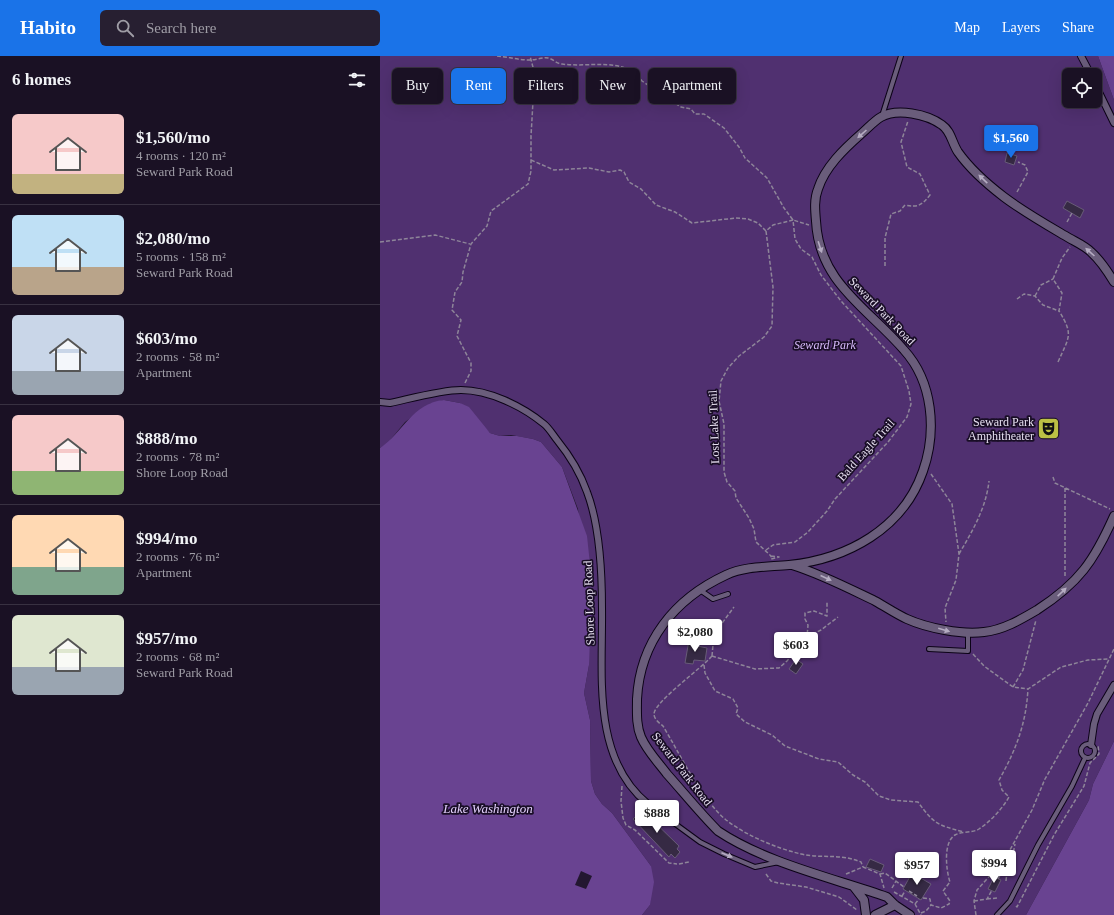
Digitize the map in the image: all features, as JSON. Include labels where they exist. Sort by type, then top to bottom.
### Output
[{"type":"street","points":[[1081,56],[1087,68]]},
{"type":"street","points":[[1102,98],[1114,123]]},
{"type":"street","points":[[882,116],[910,113],[943,125],[948,131],[957,151],[982,179],[1008,200],[1090,251],[1114,282]]},
{"type":"street","name":"Seward Park Road","points":[[882,116],[839,156],[828,170],[818,189],[816,197],[816,228],[826,262],[839,284],[851,299],[905,351],[921,376],[928,402],[932,433],[929,451],[919,482],[906,503],[881,530],[854,548],[832,557],[789,565],[772,565],[741,570],[726,575],[700,590],[673,613],[652,639],[647,649],[638,680],[637,721],[641,737],[660,765],[718,831],[729,838],[781,862],[854,887],[888,896],[895,905],[910,915]]},
{"type":"street","name":"Shore Loop Road","points":[[380,402],[390,403],[460,390],[480,392],[503,400],[545,424],[576,465],[588,492],[595,524],[600,566],[603,711],[611,747],[623,776],[630,788],[648,804]]},
{"type":"street","name":"Seward Park Road","points":[[789,565],[815,573],[908,619],[956,633],[985,632],[1015,623],[1056,598],[1089,565],[1102,543],[1114,516]]},
{"type":"street","points":[[1092,742],[1097,714],[1114,685]]},
{"type":"street","points":[[854,887],[864,900],[862,914]]},
{"type":"street","points":[[875,915],[895,905]]},
{"type":"lane","name":"Seward Park Road","points":[[882,116],[901,56]]},
{"type":"lane","points":[[700,590],[713,599],[728,594]]},
{"type":"lane","points":[[929,649],[968,651],[968,633]]},
{"type":"lane","points":[[1092,742],[1094,754],[1092,758],[1085,758],[1081,753],[1081,748],[1092,742]]},
{"type":"lane","points":[[997,915],[1010,901],[1038,845],[1072,786],[1085,758]]},
{"type":"lane","name":"Shore Loop Road","points":[[648,804],[700,842],[724,854],[755,867],[781,862]]},
{"type":"path","points":[[496,56],[530,60],[548,58],[561,64],[595,65],[603,62],[627,68],[638,75],[642,81],[681,107],[691,109],[695,114],[704,114],[724,128],[739,147],[745,158],[767,178],[784,208],[793,220]]},
{"type":"path","points":[[460,390],[472,371],[471,363],[457,336],[462,320],[452,310],[455,292],[462,282],[463,272],[471,244],[487,226],[491,211],[528,184],[531,172],[534,84],[534,71],[530,56]]},
{"type":"path","points":[[885,266],[885,238],[890,214],[900,211],[905,205],[914,207],[923,204],[930,195],[920,174],[907,167],[900,142],[910,113]]},
{"type":"path","points":[[531,160],[554,170],[589,168],[609,172],[620,170],[624,172],[629,182],[642,189],[656,205],[675,212],[692,223],[736,218],[748,219],[758,223],[766,231],[772,225],[793,220],[816,228]]},
{"type":"path","points":[[1017,192],[1028,172],[1025,165],[1018,162]]},
{"type":"path","points":[[1067,222],[1072,213]]},
{"type":"path","name":"Bald Eagle Trail","points":[[766,550],[773,545],[795,542],[808,532],[827,511],[835,499],[888,442],[907,417],[911,404],[910,391],[901,366],[841,301],[821,275],[812,257],[801,249],[795,238],[793,220]]},
{"type":"path","name":"Lost Lake Trail","points":[[766,231],[771,261],[774,296],[772,326],[764,338],[739,356],[728,368],[721,381],[719,401],[724,424],[724,466],[727,482],[735,491],[736,498],[749,518],[754,529],[756,542],[771,556]]},
{"type":"path","points":[[380,242],[435,235],[471,244]]},
{"type":"path","points":[[1035,296],[1041,285],[1053,279],[1062,258],[1075,241]]},
{"type":"path","points":[[1053,279],[1062,293],[1059,311]]},
{"type":"path","points":[[1017,299],[1024,294],[1035,296],[1043,305],[1059,311],[1069,327],[1070,336],[1058,362]]},
{"type":"path","points":[[923,471],[932,474],[952,504],[959,554],[956,580],[945,608],[945,630]]},
{"type":"path","points":[[1053,476],[1055,483],[1114,511]]},
{"type":"path","points":[[959,554],[976,526],[987,498],[989,481]]},
{"type":"path","points":[[1065,488],[1065,589]]},
{"type":"path","points":[[807,637],[808,625],[805,619],[805,613],[814,611],[827,616],[828,601]]},
{"type":"path","points":[[734,607],[714,634],[712,656],[704,665],[660,702],[654,713],[656,720],[663,726],[705,795],[726,819],[746,833],[771,844],[802,854],[846,856],[861,862],[863,867],[880,874],[885,872],[904,887]]},
{"type":"path","points":[[1013,687],[1023,670],[1032,631],[1040,608]]},
{"type":"path","points":[[712,656],[755,668],[779,668],[787,661],[807,637],[822,630],[838,617]]},
{"type":"path","points":[[976,915],[974,900],[977,890],[1005,859],[1015,842],[1032,810],[1045,779],[1088,703],[1114,649]]},
{"type":"path","points":[[968,651],[984,666],[1013,687],[1028,689],[1061,667],[1088,660],[1109,659]]},
{"type":"path","points":[[704,665],[708,681],[715,691],[733,699],[738,708],[736,714],[745,722],[772,735],[785,746],[819,759],[838,762],[852,775],[865,782],[878,796],[891,800],[918,802],[930,819],[945,827],[964,832]]},
{"type":"path","points":[[931,905],[941,908],[949,904],[950,901],[943,891],[950,882],[947,874],[947,845],[954,836],[964,832],[978,830],[997,813],[1009,797],[1002,790],[999,780],[1011,760],[1021,736],[1024,714],[1027,706],[1028,689]]},
{"type":"path","points":[[1016,906],[1017,907],[1054,835],[1084,786],[1090,763],[1099,754],[1098,746],[1092,742]]},
{"type":"path","points":[[623,776],[621,801],[623,818],[626,825],[635,830],[669,863],[678,864],[689,862]]},
{"type":"path","points":[[1006,881],[1007,872],[1013,857],[1015,842]]},
{"type":"path","points":[[769,848],[771,844]]},
{"type":"path","points":[[846,874],[863,867]]},
{"type":"path","points":[[998,879],[1003,870],[1007,872]]},
{"type":"path","points":[[766,874],[771,881],[806,887],[839,897],[862,914]]},
{"type":"path","points":[[880,874],[884,888]]},
{"type":"path","points":[[892,888],[896,881]]},
{"type":"path","points":[[987,899],[992,890]]},
{"type":"path","points":[[891,891],[915,904],[921,914],[931,905],[930,899],[922,898]]},
{"type":"path","points":[[902,896],[905,891]]},
{"type":"path","points":[[909,891],[917,896]]},
{"type":"path","points":[[974,900],[998,898]]},
{"type":"path","points":[[915,904],[918,899]]},
{"type":"green space","name":"Seward Park","points":[[380,56],[1098,56],[1114,100],[1114,741],[1093,784],[1089,800],[1026,915],[642,915],[650,905],[651,866],[612,813],[602,804],[595,794],[591,781],[590,720],[584,693],[589,665],[589,634],[578,509],[562,467],[541,442],[511,435],[500,436],[490,433],[460,403],[444,400],[429,404],[405,422],[387,444],[380,448]]},
{"type":"water","points":[[1098,56],[1114,56],[1114,100]]},
{"type":"water","name":"Lake Washington","points":[[444,400],[460,403],[469,407],[490,433],[500,436],[517,436],[541,442],[562,467],[587,536],[592,583],[589,665],[584,693],[590,720],[591,781],[595,794],[602,804],[612,813],[651,866],[654,882],[650,905],[642,915],[380,915],[380,448],[424,407],[433,402]]},
{"type":"water","points":[[1114,741],[1114,915],[1026,915],[1089,800],[1093,784]]},
{"type":"pier","points":[[581,871],[592,876],[586,889],[575,885]]},
{"type":"building","points":[[1007,153],[1017,156],[1014,165],[1005,162]]},
{"type":"building","points":[[1067,201],[1084,210],[1080,218],[1063,208]]},
{"type":"building","points":[[689,640],[697,641],[697,646],[707,648],[705,661],[694,660],[693,664],[685,663]]},
{"type":"building","points":[[796,659],[803,664],[796,674],[789,669]]},
{"type":"building","points":[[642,810],[679,846],[677,849],[680,852],[675,858],[671,854],[669,857],[633,819]]},
{"type":"building","points":[[870,859],[884,865],[881,872],[866,867]]},
{"type":"building","points":[[912,873],[931,884],[921,900],[903,889]]},
{"type":"building","points":[[994,877],[1001,880],[995,892],[988,889]]},
{"type":"place","name":"Seward Park Amphitheater","points":[[1049,429]]}]
